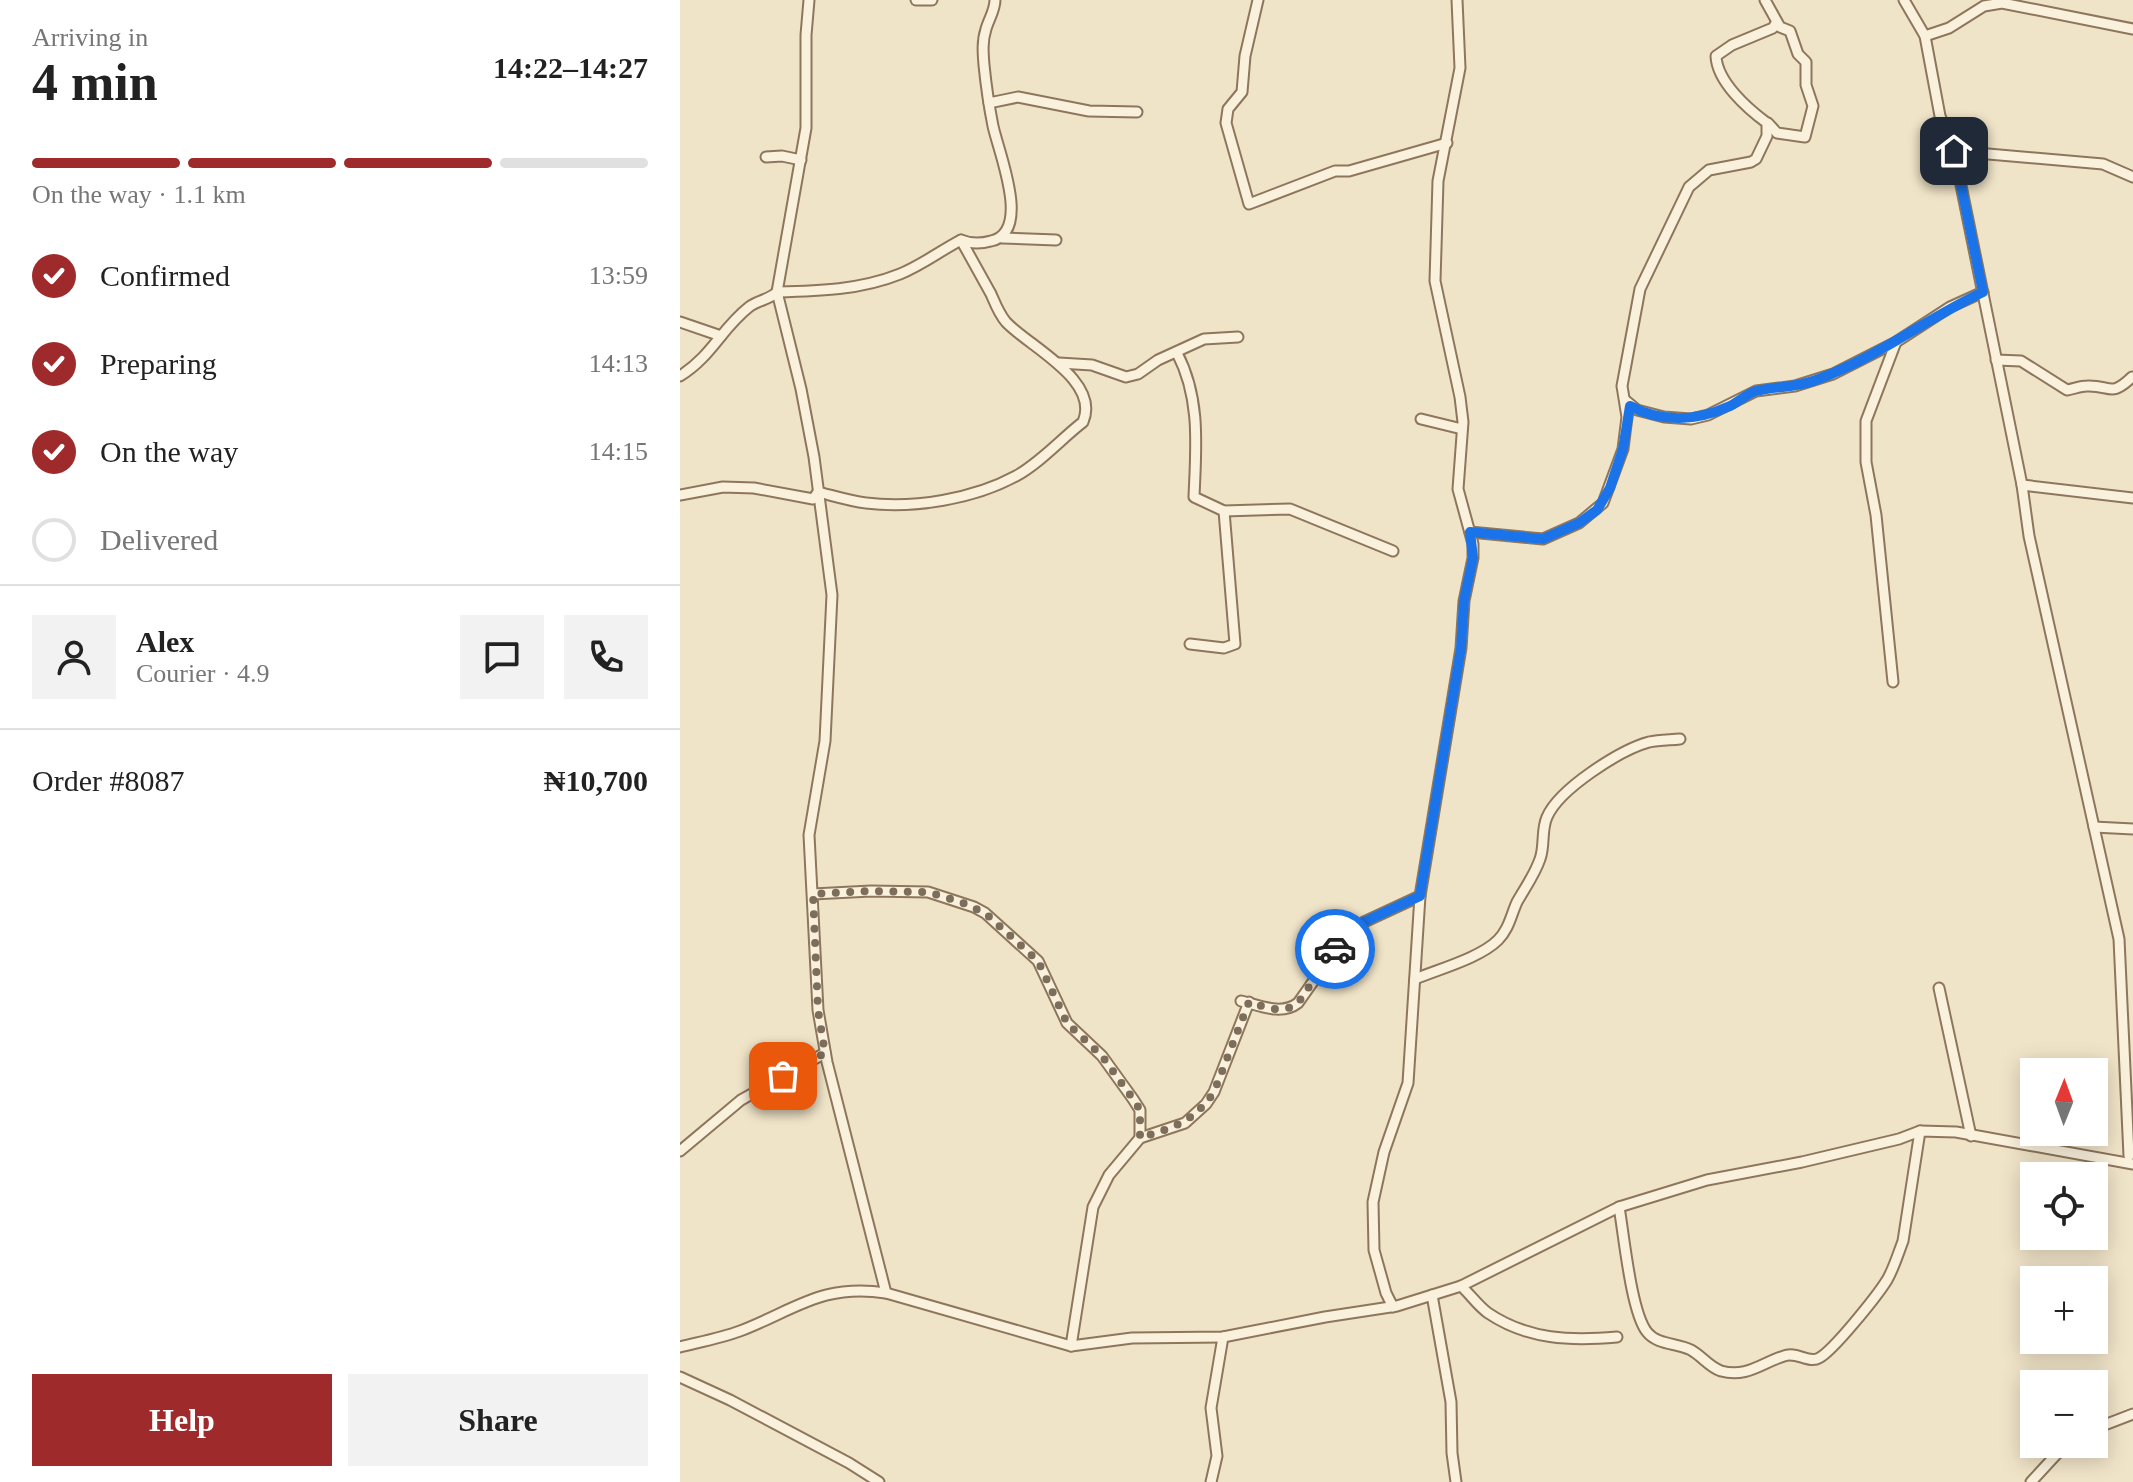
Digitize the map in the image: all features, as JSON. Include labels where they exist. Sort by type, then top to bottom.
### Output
[{"type":"street","points":[[809,0],[806,128],[777,292],[801,389],[832,595],[825,741],[809,835],[818,1010],[825,1053],[886,1293]]},
{"type":"street","points":[[916,0],[932,0]]},
{"type":"street","points":[[995,0],[983,47],[989,103],[1008,184],[1011,211],[1008,232],[1002,238]]},
{"type":"street","points":[[1258,0],[1245,56],[1242,92],[1228,109],[1226,123],[1249,204],[1335,171],[1349,171],[1447,143]]},
{"type":"street","points":[[1393,1307],[1374,1250],[1373,1202],[1384,1152],[1408,1083],[1416,928],[1473,558],[1470,532],[1458,489],[1462,429],[1460,397],[1435,281],[1438,181],[1460,68],[1457,0]]},
{"type":"street","points":[[1765,0],[1778,27]]},
{"type":"street","points":[[680,1347],[739,1331],[825,1294],[859,1289],[886,1293],[1071,1346],[1132,1338],[1223,1337],[1393,1307],[1461,1286],[1619,1207],[1707,1180],[1899,1139],[1920,1131],[1956,1132],[2132,1160],[2119,939],[2029,536],[2022,485],[1954,151],[1940,116],[1925,36],[1904,0]]},
{"type":"street","points":[[1925,36],[1949,28],[1984,6],[2002,3],[2133,29]]},
{"type":"street","points":[[1778,27],[1790,31],[1798,54],[1806,62],[1806,85],[1813,106],[1805,137],[1777,133],[1740,98],[1716,61],[1720,51],[1778,27]]},
{"type":"street","points":[[989,103],[1018,97],[1089,111],[1137,112]]},
{"type":"street","points":[[1470,532],[1543,539],[1579,523],[1603,503],[1623,449],[1628,411],[1622,386],[1640,289],[1682,199],[1698,177],[1709,170],[1756,159],[1767,136],[1767,123]]},
{"type":"street","points":[[1954,151],[2103,164],[2133,177]]},
{"type":"street","points":[[766,157],[801,160]]},
{"type":"street","points":[[961,240],[971,244],[1002,238],[1056,240]]},
{"type":"street","points":[[680,376],[704,358],[748,308],[777,292],[835,290],[877,281],[922,263],[961,240]]},
{"type":"street","points":[[818,492],[867,503],[907,504],[986,489],[1018,475],[1083,422],[1086,404],[1078,388],[1059,363],[1042,353],[1006,322],[961,240]]},
{"type":"street","points":[[1628,411],[1679,419],[1708,415],[1756,391],[1813,382],[1896,342],[1950,307],[1983,292]]},
{"type":"street","points":[[680,322],[721,336]]},
{"type":"street","points":[[1059,363],[1092,365],[1126,377],[1138,374],[1158,360],[1204,339],[1238,337]]},
{"type":"street","points":[[1893,682],[1876,515],[1866,462],[1866,421],[1896,342]]},
{"type":"street","points":[[1177,353],[1185,367],[1197,425],[1194,497],[1224,511],[1290,509],[1393,551]]},
{"type":"street","points":[[1996,360],[2021,361],[2067,390],[2087,386],[2110,391],[2121,388],[2132,377]]},
{"type":"street","points":[[1421,419],[1462,429]]},
{"type":"street","points":[[2022,485],[2133,498]]},
{"type":"street","points":[[680,495],[708,488],[739,488],[813,499],[818,492]]},
{"type":"street","points":[[1190,644],[1224,648],[1235,644],[1224,511]]},
{"type":"street","points":[[1415,979],[1496,943],[1505,932],[1516,904],[1541,859],[1546,818],[1572,789],[1600,767],[1634,748],[1649,742],[1680,739]]},
{"type":"street","points":[[2094,827],[2133,829]]},
{"type":"street","points":[[813,894],[928,892],[985,913],[1038,961],[1067,1023],[1102,1056],[1140,1110],[1140,1138]]},
{"type":"street","points":[[1071,1346],[1093,1207],[1109,1175],[1140,1138],[1185,1123],[1206,1104],[1214,1092],[1245,1002],[1279,1010],[1292,1008],[1341,942],[1364,922],[1420,896]]},
{"type":"street","points":[[1939,988],[1971,1136]]},
{"type":"street","points":[[680,1151],[741,1100],[825,1053]]},
{"type":"street","points":[[1619,1207],[1639,1311],[1644,1328],[1652,1337],[1690,1349],[1719,1370],[1731,1372],[1748,1373],[1787,1354],[1818,1359],[1845,1332],[1887,1280],[1897,1258],[1903,1241],[1920,1131]]},
{"type":"street","points":[[1461,1286],[1487,1312],[1534,1335],[1583,1340],[1617,1337]]},
{"type":"street","points":[[1432,1295],[1451,1402],[1456,1482]]},
{"type":"street","points":[[1211,1482],[1217,1456],[1211,1408],[1223,1337]]},
{"type":"street","points":[[680,1377],[730,1400],[879,1482]]},
{"type":"street","points":[[2108,1424],[2133,1414]]},
{"type":"street","points":[[2031,1482],[2053,1458]]},
{"type":"way so far","points":[[783,1076],[825,1053],[818,1010],[813,894],[928,892],[985,913],[1038,961],[1067,1023],[1102,1056],[1140,1110],[1140,1138],[1185,1123],[1206,1104],[1214,1092],[1249,1002],[1279,1010],[1292,1008],[1335,949]]},
{"type":"route","points":[[1335,949],[1364,922],[1420,896],[1461,648],[1464,601],[1473,558],[1470,532],[1543,539],[1579,523],[1597,510],[1610,488],[1623,449],[1630,406],[1664,417],[1691,419],[1732,405],[1756,391],[1813,382],[1896,342],[1950,307],[1983,292],[1954,151]]}]
